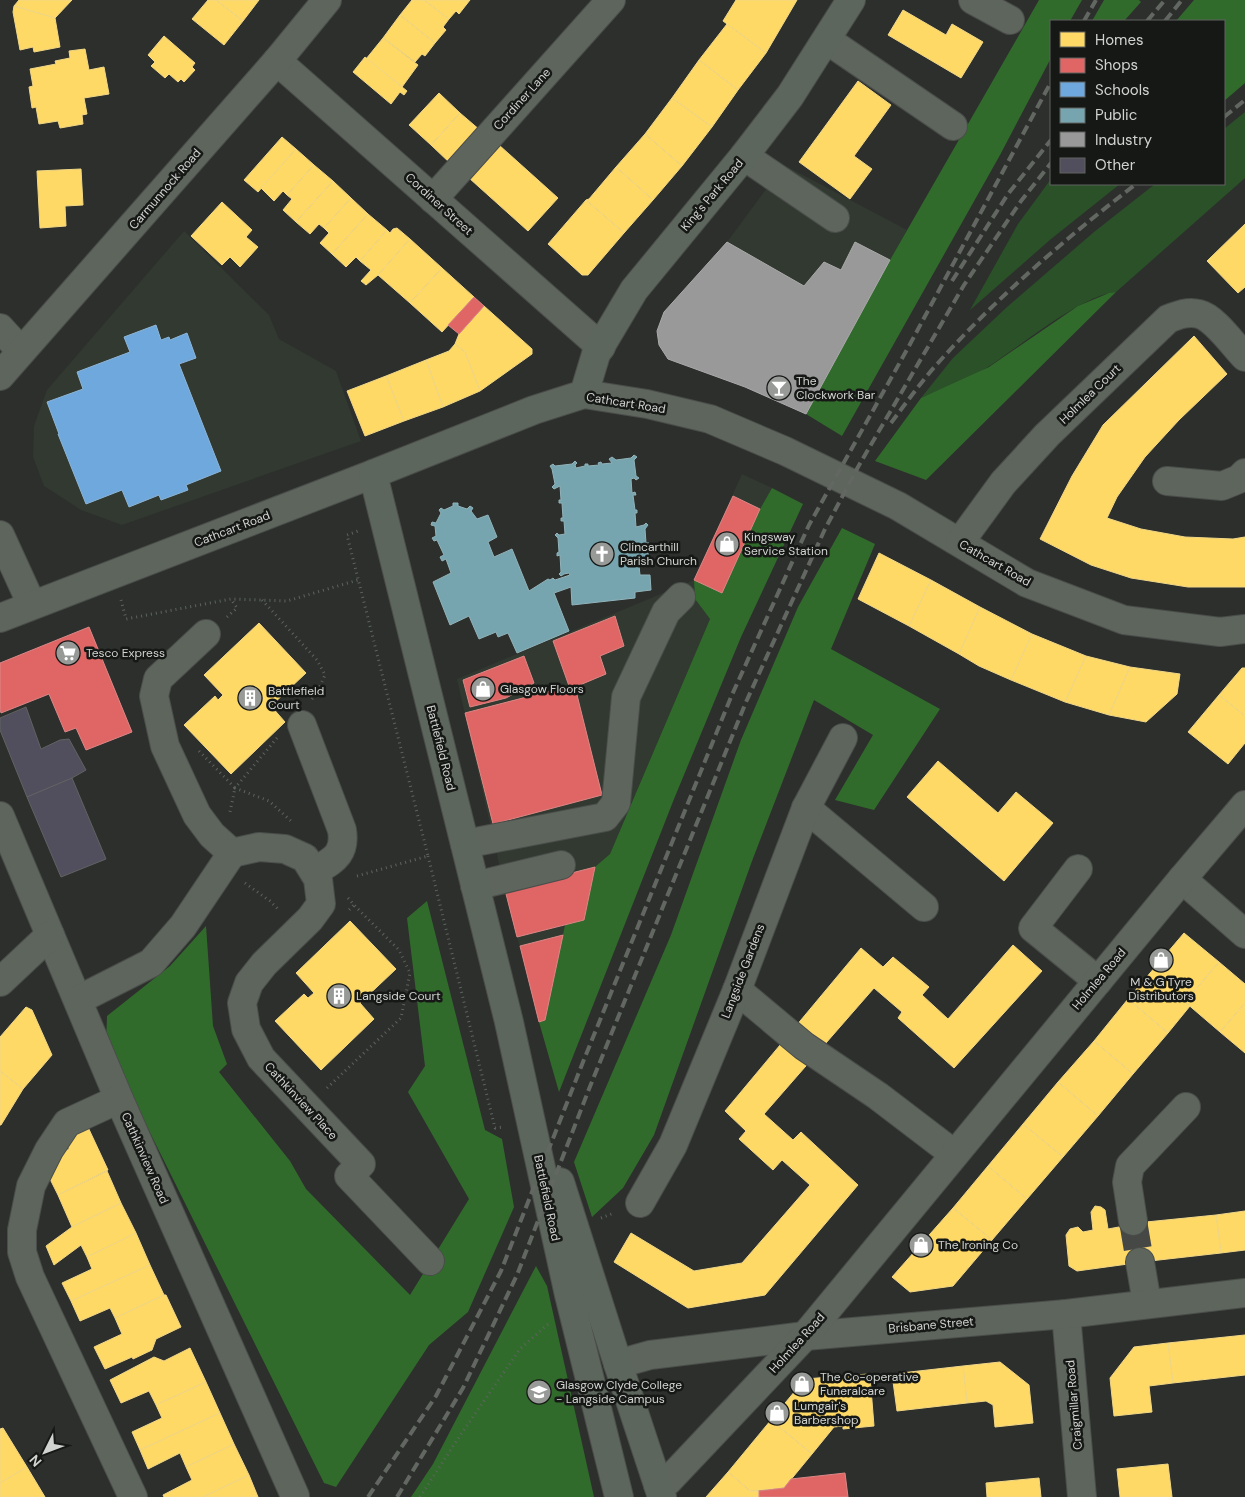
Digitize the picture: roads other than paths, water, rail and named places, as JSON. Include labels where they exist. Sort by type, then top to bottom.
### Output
[{"type":"main road","name":"King's Park Road","points":[[584,394],[596,354],[634,290],[744,156],[790,96],[851,0]]},
{"type":"main road","name":"Cathcart Road","points":[[373,474],[534,410],[584,394]]},
{"type":"main road","name":"Battlefield Road","points":[[373,474],[509,1022],[573,1310],[616,1485]]},
{"type":"main road","name":"Battlefield Road","points":[[509,1022],[660,1491]]},
{"type":"main road","points":[[589,1374],[618,1364]]},
{"type":"main road","points":[[616,1485],[660,1491]]},
{"type":"street","name":"Carmunnock Road","points":[[0,376],[277,62],[327,0]]},
{"type":"street","name":"Cordiner Lane","points":[[433,199],[611,0]]},
{"type":"street","points":[[972,0],[1010,20]]},
{"type":"street","points":[[827,40],[953,126]]},
{"type":"street","name":"Cordiner Street","points":[[277,62],[601,347]]},
{"type":"street","points":[[744,156],[835,218]]},
{"type":"street","name":"Holmlea Court","points":[[960,542],[1003,483],[1048,435],[1168,319],[1182,313],[1198,313],[1209,319],[1244,353]]},
{"type":"street","points":[[0,328],[21,351]]},
{"type":"street","name":"Cathcart Road","points":[[584,394],[647,404],[710,420],[785,451],[898,506],[1027,583],[1124,620],[1220,632],[1245,629]]},
{"type":"street","points":[[1167,481],[1222,486],[1239,479],[1245,473]]},
{"type":"street","name":"Cathcart Road","points":[[0,618],[373,474]]},
{"type":"street","points":[[0,535],[32,605]]},
{"type":"street","points":[[465,844],[605,817],[616,803],[626,697],[666,612],[681,597]]},
{"type":"street","points":[[78,1000],[151,963],[183,926],[232,853],[212,834],[197,815],[166,746],[157,717],[154,696],[158,679],[215,627]]},
{"type":"street","points":[[302,725],[342,830],[344,842],[340,853],[333,860],[314,872]]},
{"type":"street","name":"Langside Gardens","points":[[640,1203],[673,1144],[737,990],[806,808],[843,738]]},
{"type":"street","name":"Holmlea Road","points":[[660,1491],[668,1480],[805,1336],[1245,805]]},
{"type":"street","points":[[806,808],[924,907]]},
{"type":"street","name":"Cathkinview Road","points":[[0,816],[119,1099],[295,1496]]},
{"type":"street","name":"Cathkinview Place","points":[[232,853],[259,847],[285,849],[305,858],[318,879],[321,904],[310,920],[264,964],[249,983],[242,1003],[246,1029],[261,1058],[361,1164],[349,1176],[430,1261]]},
{"type":"street","points":[[475,886],[561,865]]},
{"type":"street","points":[[1078,869],[1033,928],[1098,981]]},
{"type":"street","points":[[1182,880],[1245,934]]},
{"type":"street","points":[[0,982],[50,934]]},
{"type":"street","points":[[737,990],[804,1046],[878,1096],[954,1154]]},
{"type":"street","points":[[119,1099],[67,1123],[49,1150],[31,1186],[22,1230],[22,1252],[30,1277],[133,1497]]},
{"type":"street","points":[[1133,1221],[1127,1182],[1130,1166],[1186,1107]]},
{"type":"street","points":[[1140,1262],[1147,1303]]},
{"type":"street","name":"Brisbane Street","points":[[618,1364],[650,1355],[805,1336],[1066,1314],[1245,1293]]},
{"type":"street","name":"Craigmillar Road","points":[[1066,1314],[1082,1497]]},
{"type":"tunnel","points":[[1133,1221],[1140,1262]]},
{"type":"railway","points":[[1085,20],[1096,0]]},
{"type":"railway","points":[[1148,20],[1165,0]]},
{"type":"railway","points":[[1166,20],[1182,0]]},
{"type":"railway","points":[[368,1497],[436,1396],[501,1271],[583,1062],[731,697],[809,525],[909,346],[1050,84]]},
{"type":"railway","points":[[1225,116],[1245,100]]},
{"type":"railway","points":[[952,281],[1008,194],[1050,141]]},
{"type":"railway","points":[[397,1497],[463,1388],[517,1275],[589,1089],[746,702],[825,529],[858,467],[964,285],[1021,201],[1050,164]]},
{"type":"railway","points":[[891,423],[932,370],[984,315],[1058,247],[1135,185]]},
{"type":"place","name":"The Clockwork Bar","points":[[779,388]]},
{"type":"place","name":"Kingsway Service Station","points":[[727,544]]},
{"type":"place","name":"Clincarthill Parish Church","points":[[602,554]]},
{"type":"place","name":"Tesco Express","points":[[68,653]]},
{"type":"place","name":"Glasgow Floors","points":[[483,689]]},
{"type":"place","name":"Battlefield Court","points":[[250,698]]},
{"type":"place","name":"M & G Tyre Distributors","points":[[1161,960]]},
{"type":"place","name":"Langside Court","points":[[339,996]]},
{"type":"place","name":"The Ironing Co","points":[[921,1245]]},
{"type":"place","name":"The Co-operative Funeralcare","points":[[802,1384]]},
{"type":"place","name":"Glasgow Clyde College - Langside Campus","points":[[539,1392]]},
{"type":"place","name":"Lumgair's Barbershop","points":[[777,1413]]}]
